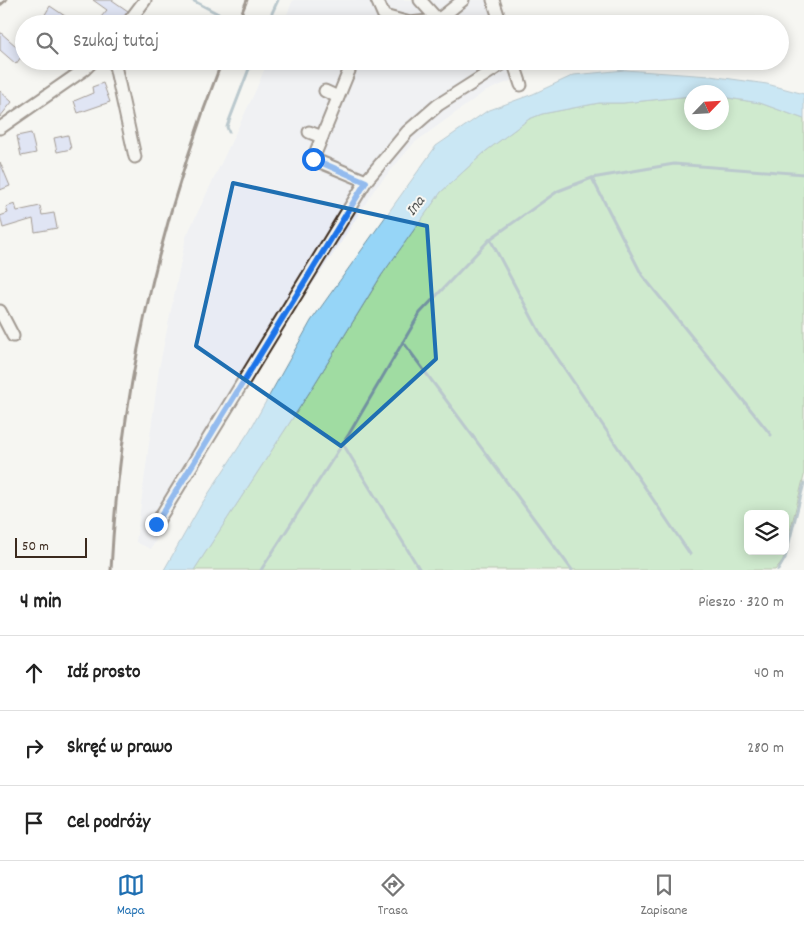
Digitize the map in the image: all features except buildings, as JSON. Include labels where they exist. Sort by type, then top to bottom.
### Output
[{"type":"street","points":[[133,15],[145,0]]},
{"type":"street","points":[[377,0],[380,15]]},
{"type":"street","points":[[420,0],[434,15]]},
{"type":"street","points":[[444,15],[463,0]]},
{"type":"street","points":[[493,0],[498,15]]},
{"type":"street","points":[[0,128],[84,70]]},
{"type":"street","points":[[116,70],[135,157]]},
{"type":"street","points":[[349,70],[313,159],[366,182]]},
{"type":"street","points":[[156,524],[366,182],[407,132],[438,105],[493,70]]},
{"type":"street","points":[[516,70],[521,84]]},
{"type":"street","points":[[325,91],[338,97]]},
{"type":"street","points":[[309,132],[322,137]]},
{"type":"street","points":[[0,311],[13,336]]},
{"type":"highlighted area","points":[[233,183],[427,226],[436,359],[341,446],[196,346]]},
{"type":"shaded area","points":[[293,0],[496,0],[502,15],[287,15]]},
{"type":"shaded area","points":[[264,70],[522,70],[524,75],[484,92],[414,143],[374,190],[338,247],[267,350],[192,472],[151,549],[136,542],[159,369],[186,237]]},
{"type":"green space","points":[[684,97],[684,130],[729,130],[729,98],[760,103],[804,119],[804,476],[789,536],[789,510],[744,510],[744,555],[784,555],[783,560],[775,570],[194,570],[309,393],[383,273],[441,192],[486,151],[529,119],[542,114],[599,103],[623,103]]},
{"type":"water","name":"Ina","points":[[625,70],[710,76],[767,84],[804,94],[804,119],[760,103],[729,98],[729,85],[684,85],[684,97],[623,103],[599,103],[542,114],[529,119],[486,151],[441,192],[381,276],[309,393],[194,570],[164,570],[201,505],[250,430],[311,321],[436,146],[487,111],[533,94],[574,75]]},
{"type":"waterway","points":[[192,0],[220,15]]},
{"type":"waterway","points":[[271,15],[278,0]]},
{"type":"waterway","points":[[229,132],[227,127],[249,70]]},
{"type":"waterway","points":[[261,570],[349,434],[420,313],[490,239],[558,191],[592,178],[674,164],[804,174]]},
{"type":"waterway","points":[[592,178],[642,275],[771,435]]},
{"type":"waterway","points":[[490,239],[539,331],[690,554]]},
{"type":"waterway","points":[[403,342],[572,570]]},
{"type":"waterway","points":[[343,444],[420,570]]},
{"type":"waterway","points":[[778,570],[785,558],[804,483]]},
{"type":"railway","points":[[0,5],[6,0]]},
{"type":"railway","points":[[241,15],[247,0]]},
{"type":"railway","points":[[111,570],[123,440],[133,375],[146,311],[179,185],[199,122],[219,70]]},
{"type":"route","points":[[156,524],[366,182],[313,159]]}]
